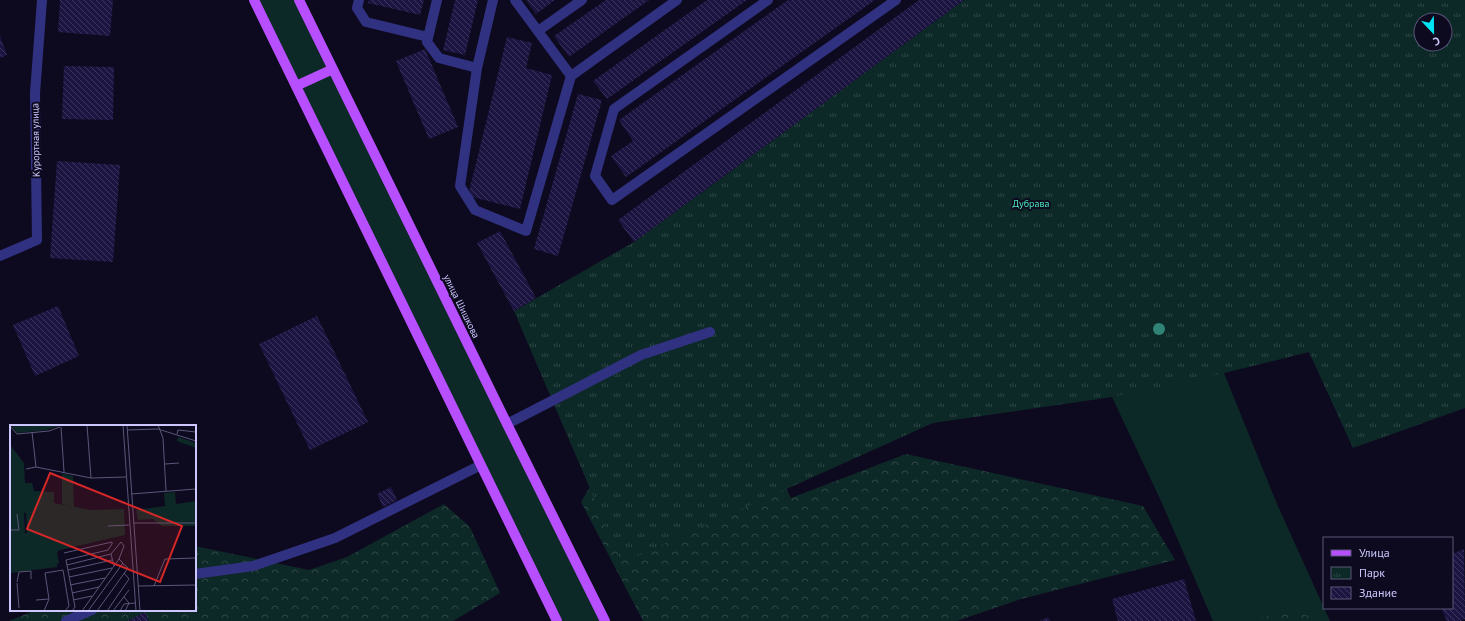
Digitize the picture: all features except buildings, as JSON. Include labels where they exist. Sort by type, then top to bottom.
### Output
[{"type":"main road","points":[[254,0],[557,621]]},
{"type":"main road","name":"улица Шишкова","points":[[299,0],[605,621]]},
{"type":"main road","points":[[296,86],[333,70]]},
{"type":"street","name":"Курортная улица","points":[[0,256],[37,240],[35,93],[42,0]]},
{"type":"street","points":[[359,0],[358,8],[366,22],[428,37]]},
{"type":"street","points":[[437,0],[427,42],[439,58],[477,68]]},
{"type":"street","points":[[493,0],[477,68],[460,186],[475,210],[526,231],[571,76],[677,0]]},
{"type":"street","points":[[515,0],[571,76]]},
{"type":"street","points":[[538,31],[582,0]]},
{"type":"street","points":[[768,0],[614,109],[595,176],[612,200],[896,0]]},
{"type":"street","points":[[507,424],[641,355],[710,332]]},
{"type":"street","points":[[196,574],[253,566],[335,538],[481,464]]},
{"type":"street","points":[[66,621],[90,611]]},
{"type":"green space","points":[[254,0],[299,0],[605,621],[557,621]]},
{"type":"green space","name":"Дубрава","points":[[964,0],[1465,0],[1465,408],[1353,448],[1309,352],[1224,373],[1112,397],[933,423],[633,558],[621,561],[514,311],[634,242]]},
{"type":"green space","points":[[1465,0],[1453,27],[1453,12],[1429,12]]},
{"type":"green space","points":[[1413,17],[1413,52],[1442,52],[1309,352],[711,347],[791,498],[906,454],[1143,506],[1175,560],[1021,599],[957,621],[643,621],[581,502],[592,483],[595,288]]},
{"type":"green space","points":[[1224,373],[1277,504],[1323,606],[1323,609],[1325,609],[1330,621],[1213,621],[1161,501],[1112,397],[1101,380]]},
{"type":"green space","points":[[444,504],[470,527],[500,593],[453,621],[9,621],[34,611],[196,611],[196,546],[309,570],[347,557]]},
{"type":"green space","points":[[1289,611],[1313,617],[1316,621],[1246,621]]}]
